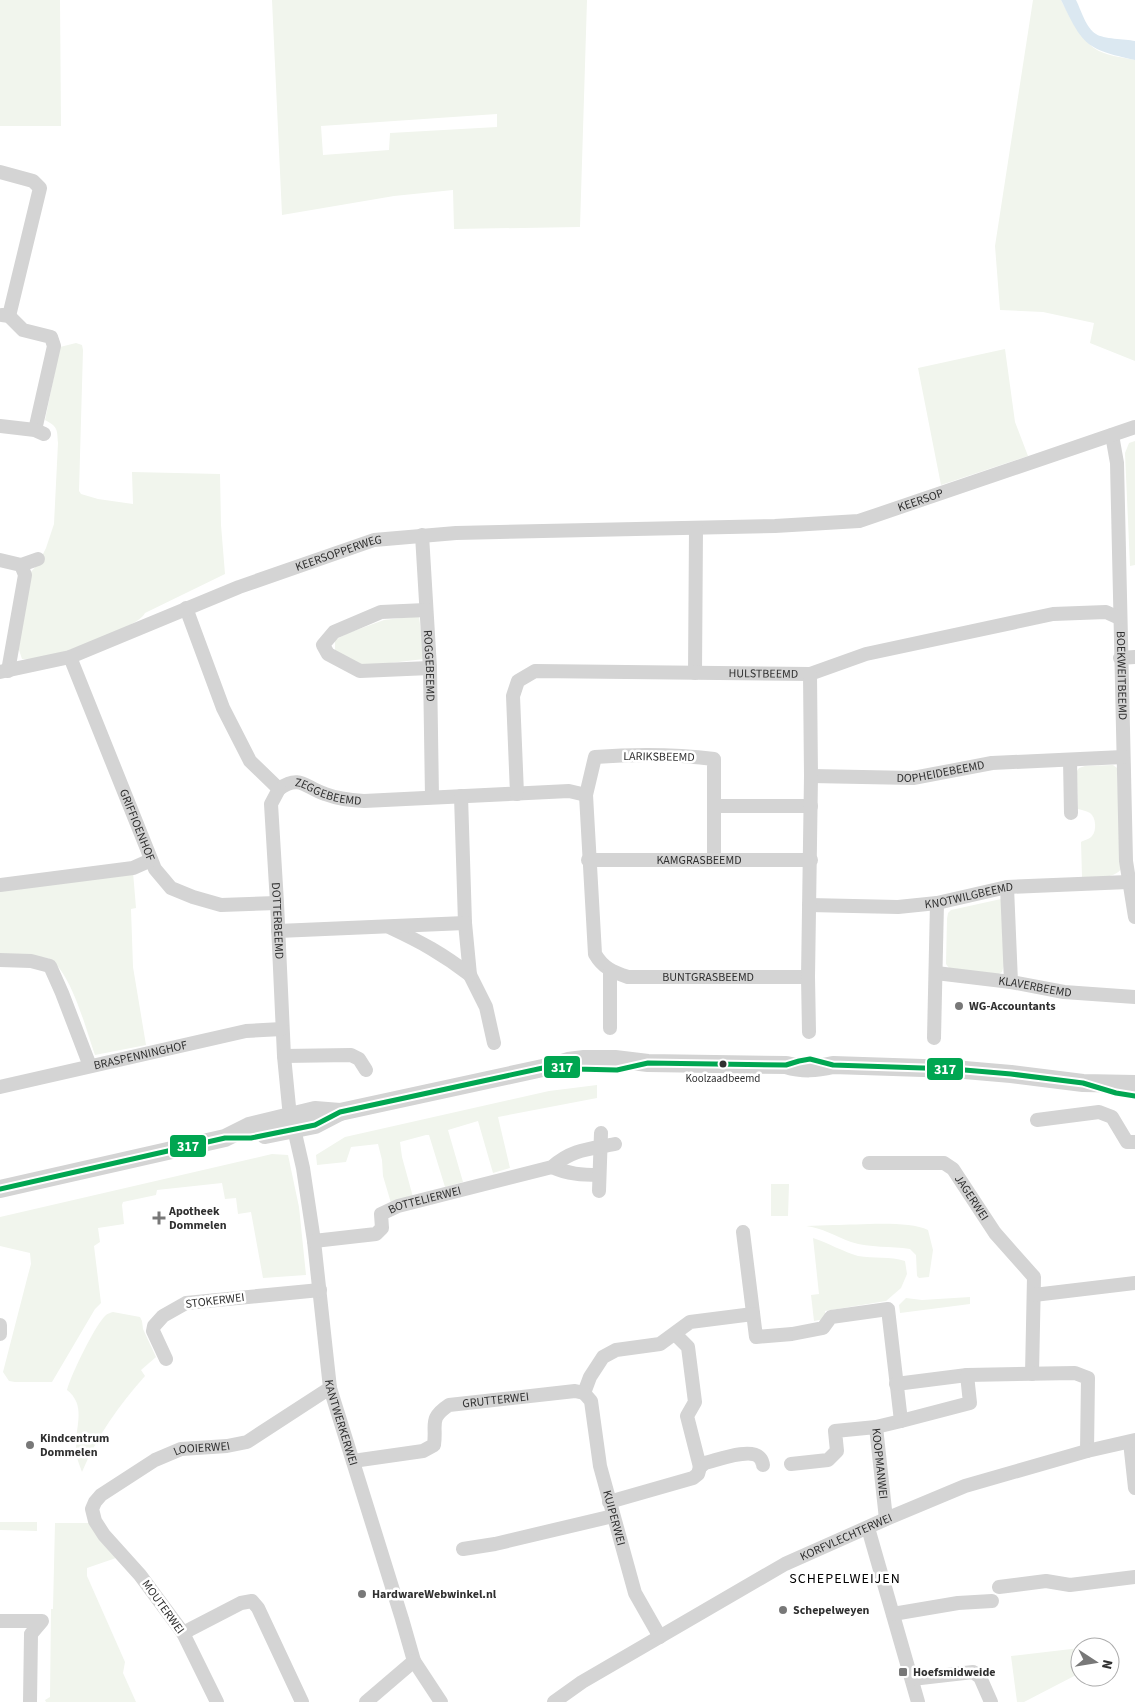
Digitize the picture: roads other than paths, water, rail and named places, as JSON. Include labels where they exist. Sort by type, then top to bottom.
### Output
[{"type":"street","points":[[0,172],[33,181],[40,188],[5,315],[23,330],[52,337],[54,346],[39,432],[0,426]]},
{"type":"street","name":"KEERSOP","points":[[696,528],[859,521],[1135,427]]},
{"type":"street","name":"BOEKWEITBEEMD","points":[[1112,435],[1117,463],[1122,757],[1130,861],[1128,882],[1135,917]]},
{"type":"street","points":[[695,673],[696,528]]},
{"type":"street","name":"KEERSOPPERWEG","points":[[4,671],[70,657],[96,648],[186,608],[285,570],[374,540],[456,533],[696,528]]},
{"type":"street","name":"ROGGEBEEMD","points":[[422,535],[430,668],[432,797]]},
{"type":"street","points":[[0,560],[20,565],[38,559]]},
{"type":"street","points":[[4,671],[25,575],[20,565]]},
{"type":"street","name":"ZEGGEBEEMD","points":[[186,608],[223,708],[250,761],[279,789],[288,783],[304,783],[323,794],[344,800],[364,801],[569,791],[586,795]]},
{"type":"street","points":[[426,610],[381,612],[334,632],[323,645],[328,654],[360,671],[430,668]]},
{"type":"street","name":"HULSTBEEMD","points":[[517,794],[513,696],[518,681],[535,671],[810,674],[866,654],[1053,614],[1106,612],[1119,618]]},
{"type":"street","name":"GRIFFIOENHOF","points":[[70,657],[151,860],[171,888],[193,897],[222,905],[277,903]]},
{"type":"street","points":[[1120,658],[1135,657]]},
{"type":"street","points":[[808,1032],[811,860],[810,674]]},
{"type":"street","name":"LARIKSBEEMD","points":[[586,795],[595,757],[642,756],[714,759],[714,859]]},
{"type":"street","name":"DOPHEIDEBEEMD","points":[[811,776],[913,778],[992,763],[1122,757]]},
{"type":"street","points":[[1070,760],[1071,813]]},
{"type":"street","name":"DOTTERBEEMD","points":[[279,789],[271,804],[282,1029],[289,1107],[293,1122]]},
{"type":"street","points":[[586,795],[588,860],[595,954],[600,964],[610,971],[610,1028]]},
{"type":"street","points":[[461,796],[465,923],[470,976],[486,1007],[494,1042]]},
{"type":"street","points":[[714,806],[810,806]]},
{"type":"street","points":[[0,885],[133,868],[151,860]]},
{"type":"street","name":"KAMGRASBEEMD","points":[[588,860],[811,860]]},
{"type":"street","name":"KNOTWILGBEEMD","points":[[809,905],[898,907],[937,903],[1007,887],[1128,882]]},
{"type":"street","points":[[1007,887],[1011,982]]},
{"type":"street","points":[[934,1038],[937,903]]},
{"type":"street","points":[[278,931],[465,923]]},
{"type":"street","points":[[388,926],[446,956],[470,976]]},
{"type":"street","points":[[0,960],[31,962],[50,966],[90,1066]]},
{"type":"street","name":"BUNTGRASBEEMD","points":[[610,971],[628,977],[808,977]]},
{"type":"street","name":"KLAVERBEEMD","points":[[936,973],[1011,982],[1064,992],[1135,997]]},
{"type":"street","name":"BRASPENNINGHOF","points":[[0,1087],[246,1031],[282,1029]]},
{"type":"street","points":[[284,1056],[351,1055],[359,1059],[366,1070]]},
{"type":"street","points":[[0,1189],[225,1138],[251,1138],[293,1122],[315,1125],[340,1112],[584,1059],[615,1059],[648,1064],[786,1065],[799,1059],[817,1059],[833,1065],[972,1071],[1083,1083],[1135,1084]]},
{"type":"street","points":[[1083,1083],[1116,1093],[1135,1096]]},
{"type":"street","points":[[1037,1120],[1099,1112],[1112,1117],[1127,1142],[1135,1142]]},
{"type":"street","name":"KANTWERKERWEI","points":[[293,1122],[303,1168],[314,1242],[330,1388],[414,1661],[441,1702]]},
{"type":"street","points":[[599,1191],[600,1140]]},
{"type":"street","name":"BOTTELIERWEI","points":[[314,1242],[376,1234],[382,1228],[381,1214],[398,1206],[552,1167],[562,1158],[600,1140],[615,1144]]},
{"type":"street","name":"JAGERWEI","points":[[869,1163],[944,1163],[953,1169],[995,1233],[1034,1277],[1032,1374]]},
{"type":"street","points":[[552,1167],[578,1175],[599,1175]]},
{"type":"street","points":[[743,1232],[756,1336],[792,1334],[823,1328],[831,1317],[888,1309],[901,1421]]},
{"type":"street","points":[[1034,1295],[1135,1283]]},
{"type":"street","name":"STOKERWEI","points":[[166,1358],[153,1331],[154,1326],[163,1316],[186,1303],[320,1290]]},
{"type":"street","points":[[584,1393],[590,1378],[603,1357],[616,1350],[660,1344],[690,1322],[753,1314]]},
{"type":"street","points":[[0,1325],[0,1334]]},
{"type":"street","points":[[463,1549],[496,1544],[611,1509],[693,1478],[698,1474],[700,1466],[687,1416],[695,1402],[688,1347],[675,1334]]},
{"type":"street","points":[[896,1384],[967,1375],[1075,1373],[1088,1378],[1086,1451]]},
{"type":"street","points":[[876,1427],[970,1403],[967,1375]]},
{"type":"street","name":"LOOIERWEI","points":[[95,1521],[92,1509],[101,1495],[155,1460],[181,1449],[227,1446],[247,1442],[330,1388]]},
{"type":"street","name":"GRUTTERWEI","points":[[352,1460],[423,1452],[434,1445],[434,1420],[440,1411],[449,1405],[575,1391],[584,1393]]},
{"type":"street","name":"KUIPERWEI","points":[[584,1393],[590,1401],[600,1466],[634,1593],[660,1637]]},
{"type":"street","name":"KOOPMANWEI","points":[[791,1464],[828,1460],[837,1451],[835,1432],[876,1427],[886,1519]]},
{"type":"street","points":[[1132,1441],[1135,1488]]},
{"type":"street","name":"KORFVLECHTERWEI","points":[[554,1702],[582,1682],[785,1564],[964,1486],[1086,1451],[1132,1441]]},
{"type":"street","points":[[700,1466],[705,1463],[746,1453],[754,1454],[760,1458],[763,1465]]},
{"type":"street","name":"MOUTERWEI","points":[[95,1521],[104,1535],[140,1575],[183,1633],[216,1702]]},
{"type":"street","points":[[868,1528],[918,1702]]},
{"type":"street","points":[[999,1587],[1046,1581],[1070,1584],[1135,1577]]},
{"type":"street","points":[[183,1633],[241,1603],[252,1601],[258,1608],[302,1702]]},
{"type":"street","points":[[892,1614],[958,1604],[992,1602]]},
{"type":"street","points":[[0,1621],[42,1621],[31,1634],[30,1702]]},
{"type":"street","points":[[366,1702],[414,1661]]},
{"type":"street","points":[[912,1679],[974,1672],[980,1677],[991,1702]]},
{"type":"place","name":"WG-Accountants","points":[[959,1006]]},
{"type":"place","name":"Koolzaadbeemd","points":[[723,1064]]},
{"type":"place","name":"Apotheek Dommelen","points":[[159,1218]]},
{"type":"place","name":"Kindcentrum Dommelen","points":[[30,1445]]},
{"type":"place","name":"HardwareWebwinkel.nl","points":[[362,1594]]},
{"type":"place","name":"Schepelweyen","points":[[783,1610]]},
{"type":"place","name":"Hoefsmidweide","points":[[903,1672]]},
{"type":"district","name":"SCHEPELWEIJEN","points":[[845,1579]]}]
